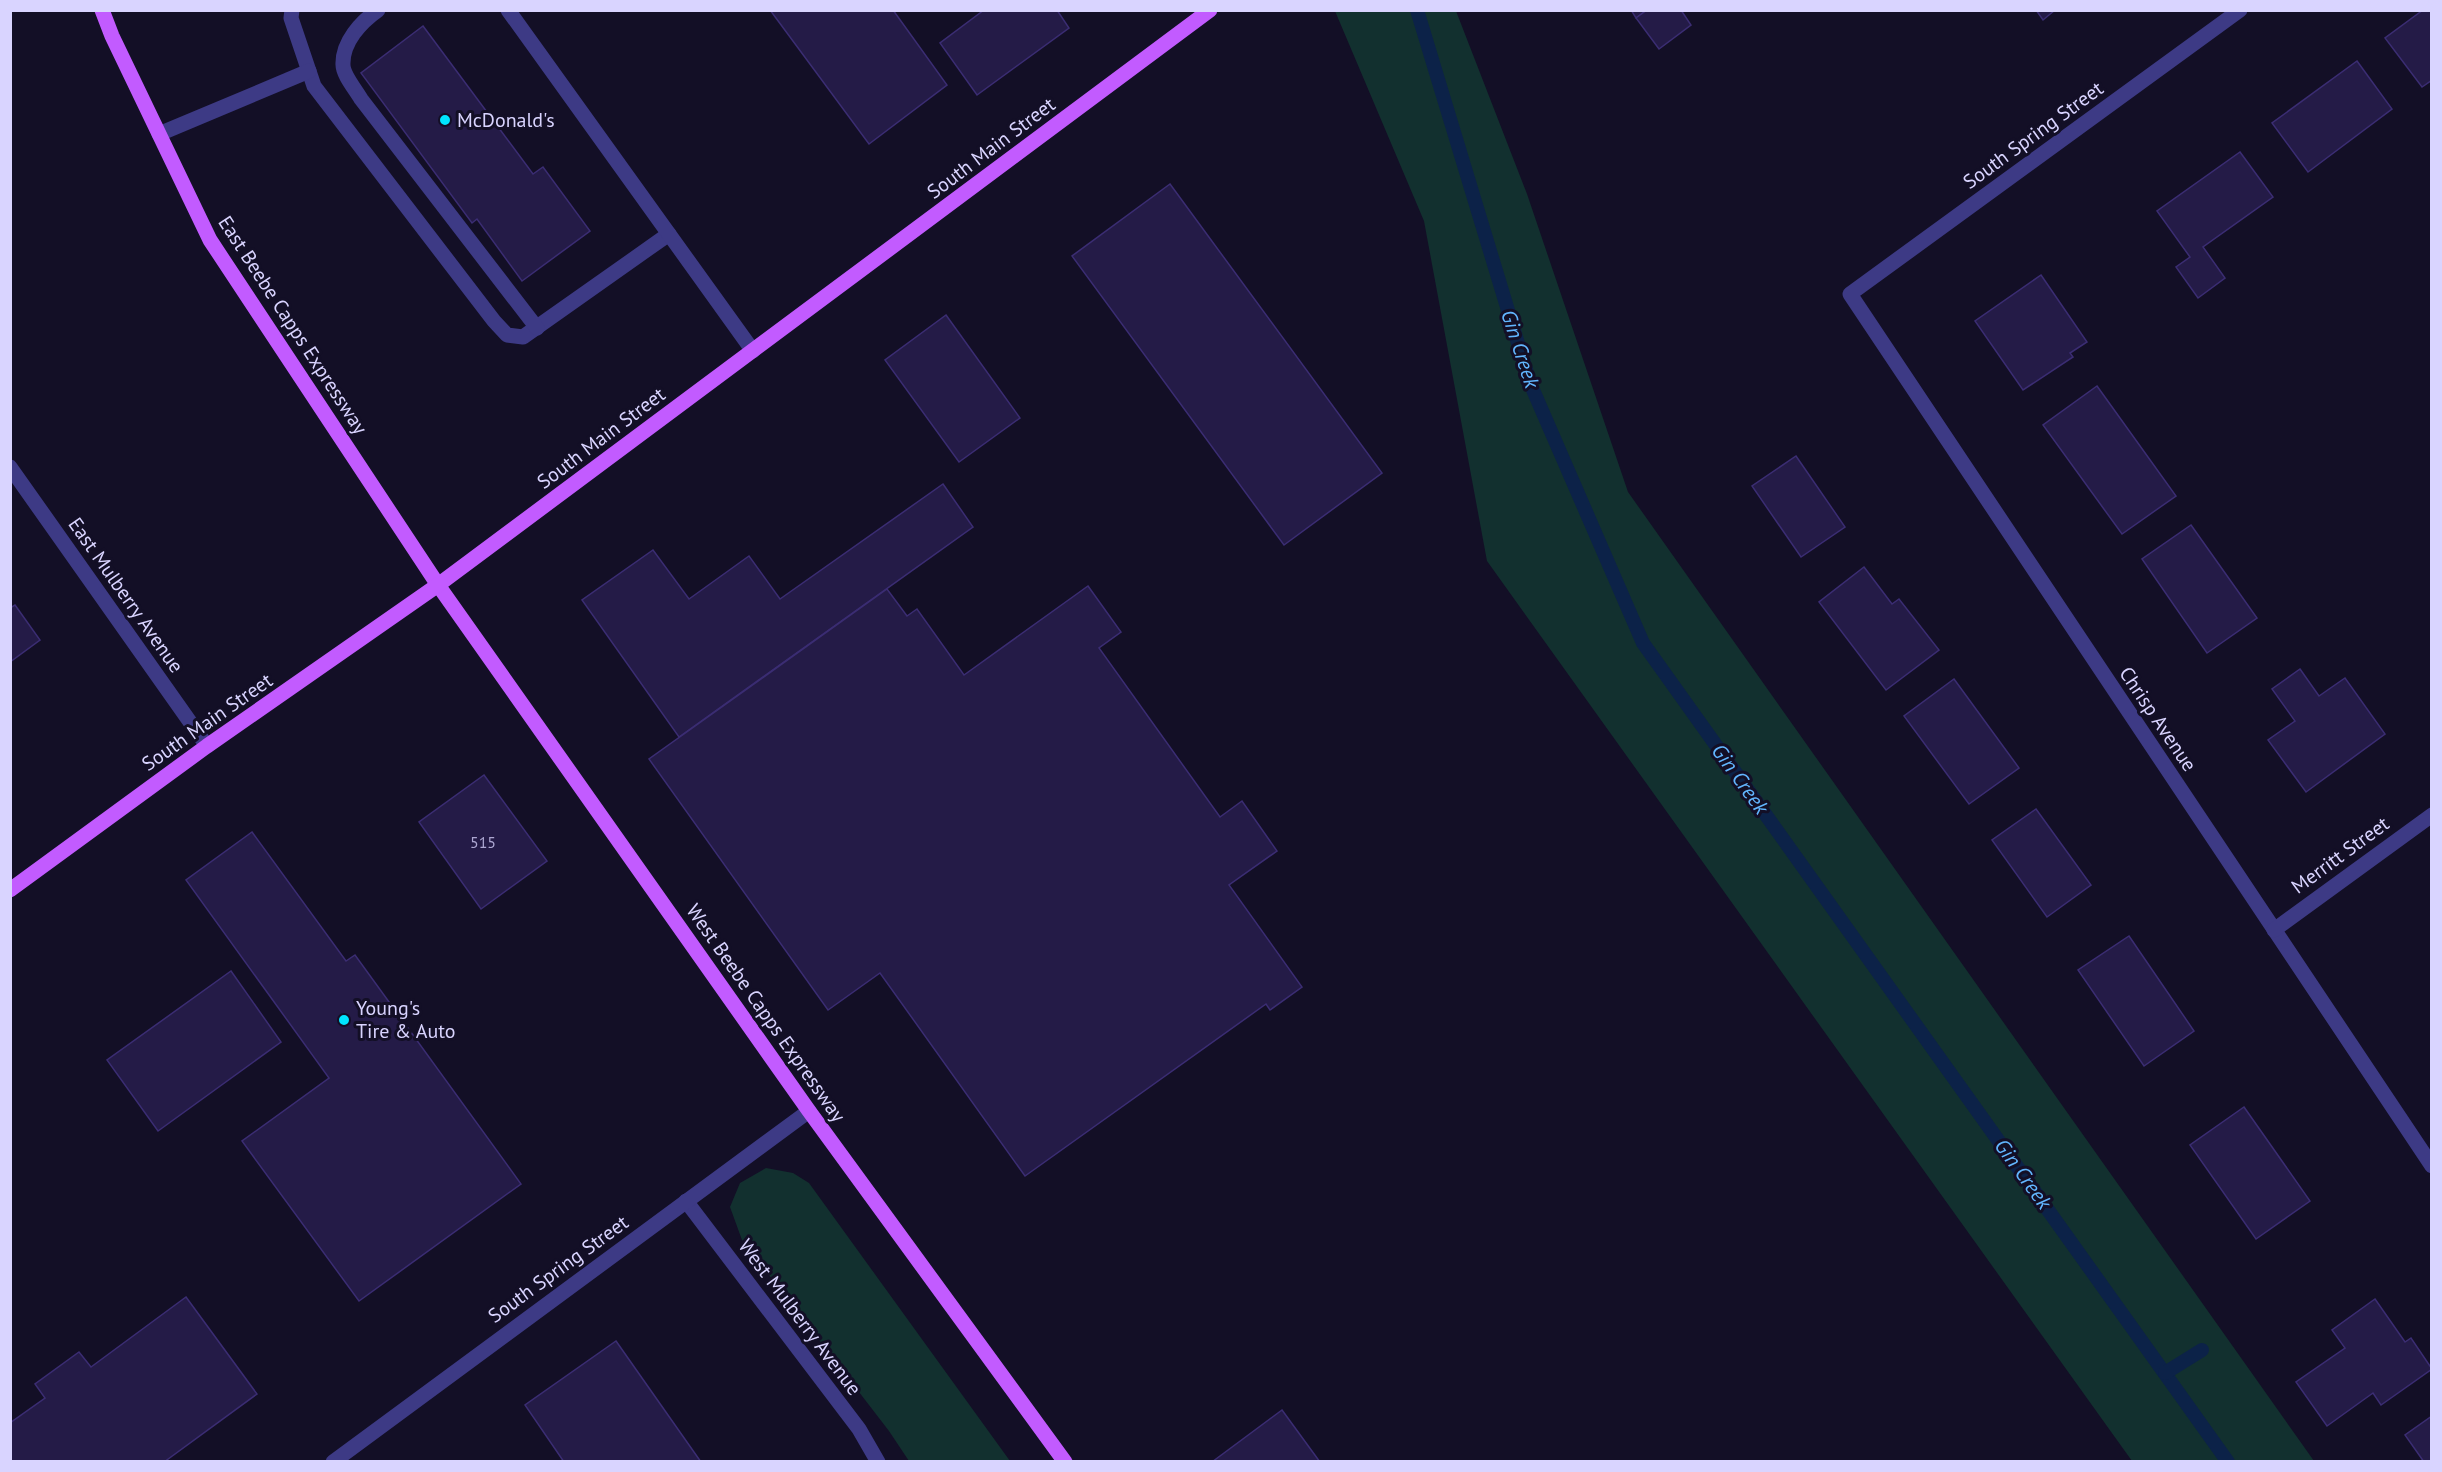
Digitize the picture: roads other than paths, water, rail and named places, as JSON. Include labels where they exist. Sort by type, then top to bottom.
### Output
[{"type":"main road","name":"East Beebe Capps Expressway","points":[[102,10],[112,36],[210,240],[438,585]]},
{"type":"main road","name":"South Main Street","points":[[10,890],[207,746],[438,585],[1210,10]]},
{"type":"main road","name":"West Beebe Capps Expressway","points":[[438,585],[809,1111],[1065,1461]]},
{"type":"street","points":[[292,10],[291,18],[314,86],[507,335],[523,337],[669,234]]},
{"type":"street","points":[[378,10],[368,17],[347,43],[343,67],[361,99],[537,328]]},
{"type":"street","name":"South Spring Street","points":[[1850,294],[2240,10]]},
{"type":"street","points":[[508,11],[753,351]]},
{"type":"street","points":[[159,134],[309,71]]},
{"type":"street","name":"Chrisp Avenue","points":[[1850,294],[2432,1166]]},
{"type":"street","name":"East Mulberry Avenue","points":[[10,467],[207,746]]},
{"type":"street","name":"Merritt Street","points":[[2274,930],[2432,815]]},
{"type":"street","name":"South Spring Street","points":[[333,1461],[809,1111]]},
{"type":"street","name":"West Mulberry Avenue","points":[[686,1201],[859,1429],[878,1461]]},
{"type":"waterway","name":"Gin Creek","points":[[1417,10],[1530,383],[1643,643],[2228,1462]]},
{"type":"waterway","points":[[2165,1373],[2202,1350]]},
{"type":"place","name":"McDonald's","points":[[445,120]]},
{"type":"place","name":"Young's Tire & Auto","points":[[344,1020]]}]
